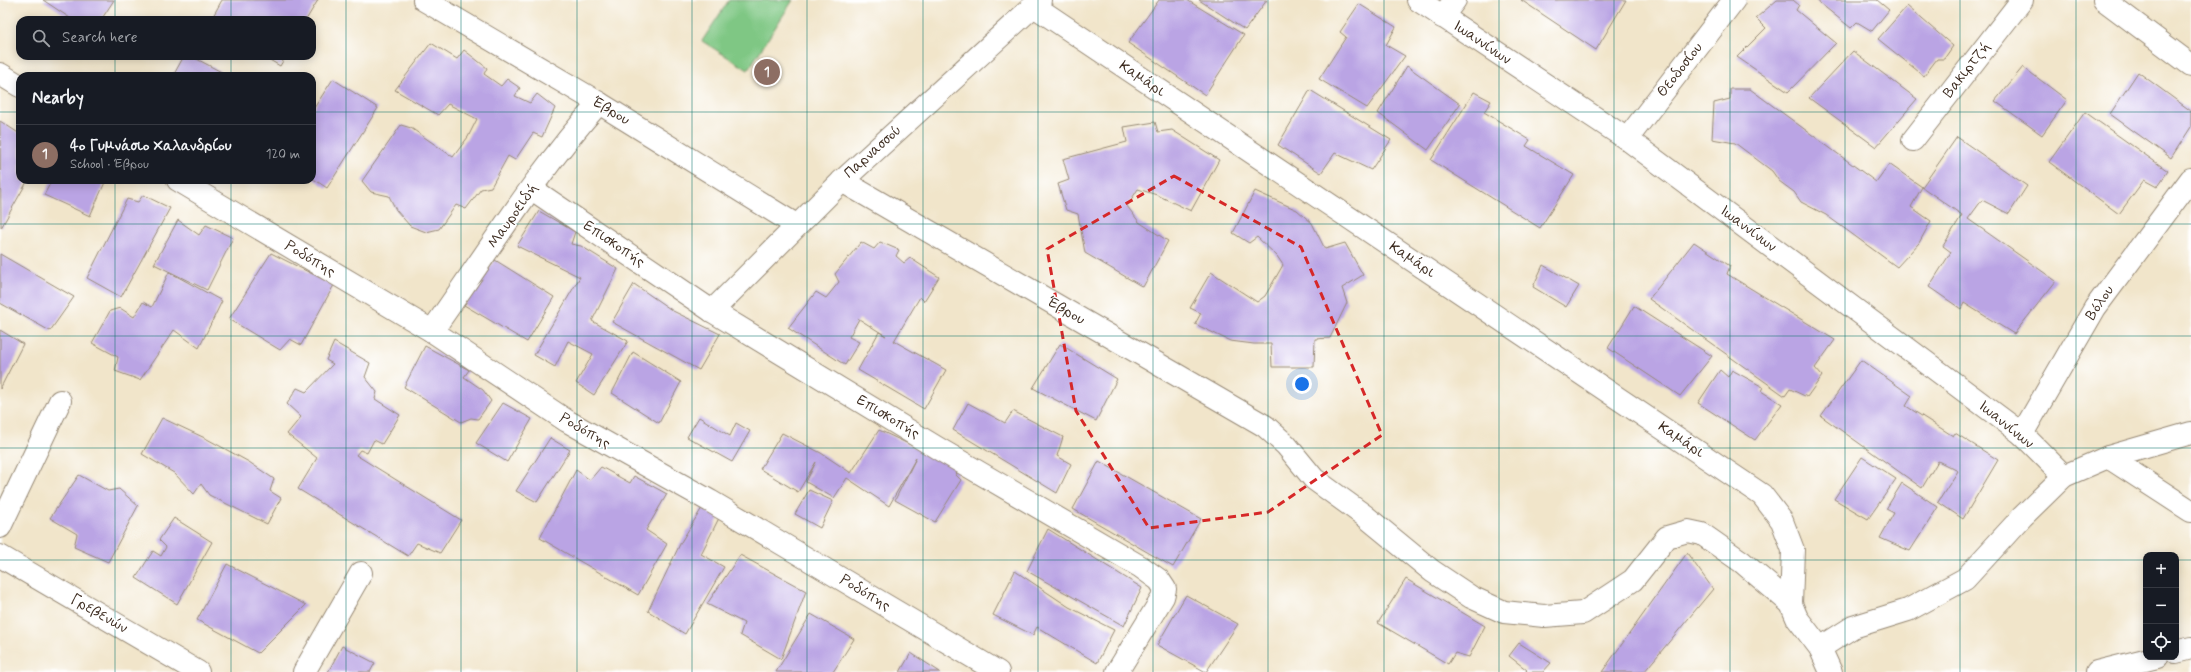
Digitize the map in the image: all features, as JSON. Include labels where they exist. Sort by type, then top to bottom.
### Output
[{"type":"street","name":"Έβρου","points":[[424,0],[599,103],[796,225]]},
{"type":"street","name":"Ιωαννίνων","points":[[1418,0],[1449,8],[1627,139],[2022,434],[2064,476]]},
{"type":"street","name":"Θεοδοσίου","points":[[1627,139],[1734,0]]},
{"type":"street","name":"Βακιρτζή","points":[[1913,140],[2022,0]]},
{"type":"street","points":[[2104,0],[2191,65]]},
{"type":"street","name":"Παρνασσού","points":[[712,310],[842,181],[1037,3]]},
{"type":"street","name":"Καμάρι","points":[[1037,3],[1762,495],[1782,521],[1792,550],[1791,604]]},
{"type":"street","points":[[0,74],[16,84]]},
{"type":"street","name":"Μαυροειδή","points":[[432,331],[580,123],[599,103]]},
{"type":"street","name":"Βόλου","points":[[2022,434],[2095,308],[2191,179]]},
{"type":"street","name":"Έβρου","points":[[842,181],[1265,426],[1286,446],[1314,479],[1366,516],[1432,571],[1471,597],[1504,612],[1544,616],[1583,614],[1633,580],[1667,537],[1688,531],[1702,534],[1742,562],[1791,604]]},
{"type":"street","name":"Ροδόπης","points":[[185,184],[432,331],[567,421],[717,505],[998,672]]},
{"type":"street","name":"Επισκοπής","points":[[532,189],[712,310],[933,445],[1141,567],[1159,580],[1165,588],[1163,597],[1117,672]]},
{"type":"street","points":[[0,527],[60,401]]},
{"type":"street","points":[[1820,648],[1854,627],[1908,610],[1965,579],[2022,517],[2064,476],[2108,457],[2191,433]]},
{"type":"street","points":[[2108,457],[2191,511]]},
{"type":"street","name":"Γρεβενών","points":[[0,556],[198,672]]},
{"type":"street","points":[[304,672],[361,573]]},
{"type":"street","points":[[1791,604],[1797,618],[1820,648],[1831,672]]},
{"type":"street","points":[[2179,651],[2191,648]]},
{"type":"street","points":[[2097,672],[2145,660]]},
{"type":"highlighted area","points":[[1174,176],[1301,247],[1382,435],[1268,512],[1149,528],[1076,411],[1047,249]]},
{"type":"green space","points":[[729,0],[793,0],[748,70],[702,41]]},
{"type":"building","points":[[43,0],[114,0],[104,16],[67,16]]},
{"type":"building","points":[[222,0],[318,0],[308,16],[213,16]]},
{"type":"building","points":[[1159,0],[1187,0],[1244,35],[1205,95],[1128,43]]},
{"type":"building","points":[[1199,0],[1267,0],[1245,30]]},
{"type":"building","points":[[1521,0],[1626,0],[1596,50]]},
{"type":"building","points":[[1777,0],[1793,0],[1799,5],[1796,10],[1836,43],[1788,92],[1737,57],[1766,28],[1756,18]]},
{"type":"building","points":[[1816,0],[1877,0],[1889,10],[1872,31],[1857,22],[1851,28]]},
{"type":"building","points":[[1359,4],[1396,27],[1386,45],[1405,56],[1367,108],[1319,79],[1346,37],[1340,32]]},
{"type":"building","points":[[1907,6],[1953,46],[1944,59],[1937,59],[1924,76],[1878,39]]},
{"type":"building","points":[[431,43],[457,59],[464,50],[487,68],[484,74],[501,86],[507,79],[520,88],[515,96],[530,103],[537,94],[555,108],[542,137],[533,133],[515,160],[508,156],[491,187],[481,189],[466,209],[456,205],[439,229],[426,232],[410,226],[396,210],[389,196],[371,192],[362,181],[401,125],[411,128],[453,157],[468,137],[477,119],[448,104],[438,115],[395,90]]},
{"type":"building","points":[[1853,51],[1917,99],[1876,147],[1809,98]]},
{"type":"building","points":[[182,60],[199,60],[221,72],[175,72]]},
{"type":"building","points":[[270,60],[284,60],[280,66]]},
{"type":"building","points":[[1407,66],[1460,104],[1428,150],[1378,113]]},
{"type":"building","points":[[2023,67],[2067,100],[2042,135],[1995,101]]},
{"type":"building","points":[[2138,72],[2191,111],[2191,127],[2171,158],[2110,114]]},
{"type":"building","points":[[333,79],[378,108],[327,188],[316,181],[316,105]]},
{"type":"building","points":[[1730,89],[1750,89],[1876,182],[1889,164],[1922,187],[1911,207],[1931,221],[1919,243],[1897,267],[1826,215],[1801,202],[1794,192],[1779,181],[1772,171],[1735,143],[1712,139],[1714,103],[1730,99]]},
{"type":"building","points":[[1310,90],[1391,140],[1371,170],[1335,153],[1321,173],[1278,145]]},
{"type":"building","points":[[1474,92],[1491,101],[1484,112],[1530,140],[1526,146],[1574,175],[1540,228],[1431,160]]},
{"type":"building","points":[[2085,112],[2168,171],[2157,187],[2144,180],[2119,214],[2049,162]]},
{"type":"building","points":[[0,121],[16,131],[16,184],[26,184],[1,228]]},
{"type":"building","points":[[1155,122],[1158,132],[1172,130],[1219,160],[1191,211],[1157,195],[1138,189],[1127,206],[1139,222],[1168,241],[1143,287],[1085,253],[1078,214],[1066,210],[1058,184],[1069,180],[1063,159],[1127,142],[1124,127]]},
{"type":"building","points":[[1957,137],[2027,186],[2009,214],[1982,200],[1968,219],[2056,281],[2014,334],[1964,303],[1961,309],[1929,287],[1951,252],[1943,246],[1962,215],[1922,187]]},
{"type":"building","points":[[50,184],[104,184],[90,216],[44,195]]},
{"type":"building","points":[[1255,191],[1297,210],[1312,223],[1325,249],[1345,243],[1363,275],[1342,288],[1347,303],[1330,338],[1315,339],[1314,367],[1272,367],[1271,344],[1254,344],[1230,341],[1195,324],[1201,313],[1190,308],[1211,272],[1257,302],[1265,296],[1283,265],[1277,256],[1257,237],[1249,243],[1233,233]]},
{"type":"building","points":[[143,195],[170,208],[121,297],[87,278],[127,199],[138,202]]},
{"type":"building","points":[[539,211],[575,232],[571,244],[581,246],[618,269],[592,321],[628,341],[594,395],[576,383],[593,354],[568,341],[555,367],[534,355],[580,277],[517,246]]},
{"type":"building","points":[[178,220],[199,235],[206,225],[233,238],[207,290],[154,264]]},
{"type":"building","points":[[861,242],[874,249],[880,242],[899,250],[896,256],[904,263],[910,258],[939,277],[924,301],[920,297],[894,341],[946,370],[924,409],[858,370],[879,332],[886,336],[859,319],[849,337],[859,342],[845,365],[788,328],[816,292],[826,298],[839,282],[835,274]]},
{"type":"building","points":[[1694,242],[1730,266],[1727,274],[1835,340],[1815,368],[1822,376],[1807,397],[1790,389],[1785,396],[1649,299]]},
{"type":"building","points":[[271,253],[334,285],[301,345],[290,339],[280,350],[229,319]]},
{"type":"building","points":[[0,254],[74,297],[50,331],[0,303]]},
{"type":"building","points":[[495,260],[554,297],[527,342],[464,305]]},
{"type":"building","points":[[1543,265],[1579,286],[1566,307],[1533,287]]},
{"type":"building","points":[[169,272],[222,301],[199,348],[174,330],[140,380],[115,371],[118,357],[92,343],[110,311],[120,308],[134,317],[143,302],[152,307]]},
{"type":"building","points":[[634,284],[673,311],[720,334],[699,370],[612,322]]},
{"type":"building","points":[[1634,306],[1712,356],[1680,396],[1608,348]]},
{"type":"building","points":[[0,330],[23,344],[0,389]]},
{"type":"building","points":[[334,342],[370,363],[365,377],[377,392],[375,399],[400,415],[382,444],[374,440],[367,453],[360,450],[356,455],[461,520],[440,553],[417,543],[408,556],[298,489],[317,458],[287,434],[301,417],[287,404],[297,388],[306,392],[333,364],[326,360]]},
{"type":"building","points":[[1060,344],[1117,379],[1096,421],[1033,388]]},
{"type":"building","points":[[425,346],[469,370],[464,377],[483,390],[491,401],[478,419],[471,418],[461,422],[404,387]]},
{"type":"building","points":[[633,352],[681,382],[659,423],[612,393]]},
{"type":"building","points":[[1861,360],[1912,396],[1906,406],[1953,436],[1955,433],[1998,460],[1963,519],[1938,502],[1958,471],[1938,461],[1922,488],[1821,416]]},
{"type":"building","points":[[1720,370],[1728,377],[1732,370],[1763,387],[1761,391],[1782,404],[1755,440],[1698,403]]},
{"type":"building","points":[[503,403],[532,419],[507,462],[476,443]]},
{"type":"building","points":[[968,403],[1005,423],[1013,411],[1063,437],[1057,456],[1071,464],[1057,493],[953,430]]},
{"type":"building","points":[[699,417],[730,436],[736,423],[750,431],[732,462],[687,437]]},
{"type":"building","points":[[162,418],[207,439],[249,462],[274,479],[270,491],[281,498],[267,524],[209,495],[201,484],[194,494],[174,473],[142,454]]},
{"type":"building","points":[[879,430],[921,450],[960,463],[956,475],[961,480],[935,522],[895,500],[916,458],[889,506],[847,478],[834,498],[806,482],[816,462],[798,492],[760,469],[782,433],[821,453],[851,473]]},
{"type":"building","points":[[550,438],[570,450],[537,502],[516,491]]},
{"type":"building","points":[[1862,457],[1896,479],[1868,519],[1834,499]]},
{"type":"building","points":[[1099,461],[1201,519],[1173,567],[1073,509]]},
{"type":"building","points":[[601,467],[630,483],[634,476],[667,494],[646,530],[667,544],[638,595],[540,538],[576,470],[590,480]]},
{"type":"building","points":[[79,475],[108,491],[119,489],[138,506],[108,562],[74,547],[77,534],[50,518]]},
{"type":"building","points":[[1902,483],[1938,507],[1910,551],[1880,538],[1894,513],[1886,509]]},
{"type":"building","points":[[809,490],[833,501],[820,528],[795,514]]},
{"type":"building","points":[[702,508],[719,518],[701,554],[724,567],[685,634],[648,611],[681,542]]},
{"type":"building","points":[[174,518],[212,542],[177,604],[136,578],[153,551],[161,556],[166,547],[159,540]]},
{"type":"building","points":[[1048,529],[1142,588],[1124,626],[1027,571]]},
{"type":"building","points":[[1687,553],[1713,589],[1644,672],[1602,672]]},
{"type":"building","points":[[740,555],[806,591],[781,659],[740,635],[744,623],[707,604]]},
{"type":"building","points":[[227,564],[306,605],[258,653],[197,620]]},
{"type":"building","points":[[1015,571],[1069,607],[1114,630],[1097,663],[1037,627],[1033,635],[993,615]]},
{"type":"building","points":[[1406,579],[1485,626],[1469,657],[1455,653],[1448,664],[1378,623]]},
{"type":"building","points":[[1186,595],[1238,624],[1206,672],[1157,645]]},
{"type":"building","points":[[811,614],[854,639],[833,672],[776,672]]},
{"type":"building","points":[[1519,643],[1551,663],[1543,672],[1525,672],[1527,670],[1509,656]]},
{"type":"building","points":[[342,646],[375,663],[370,672],[328,672]]},
{"type":"building","points":[[911,653],[940,672],[900,672]]},
{"type":"place","name":"4ο Γυμνάσιο Χαλανδρίου","points":[[767,72]]}]
